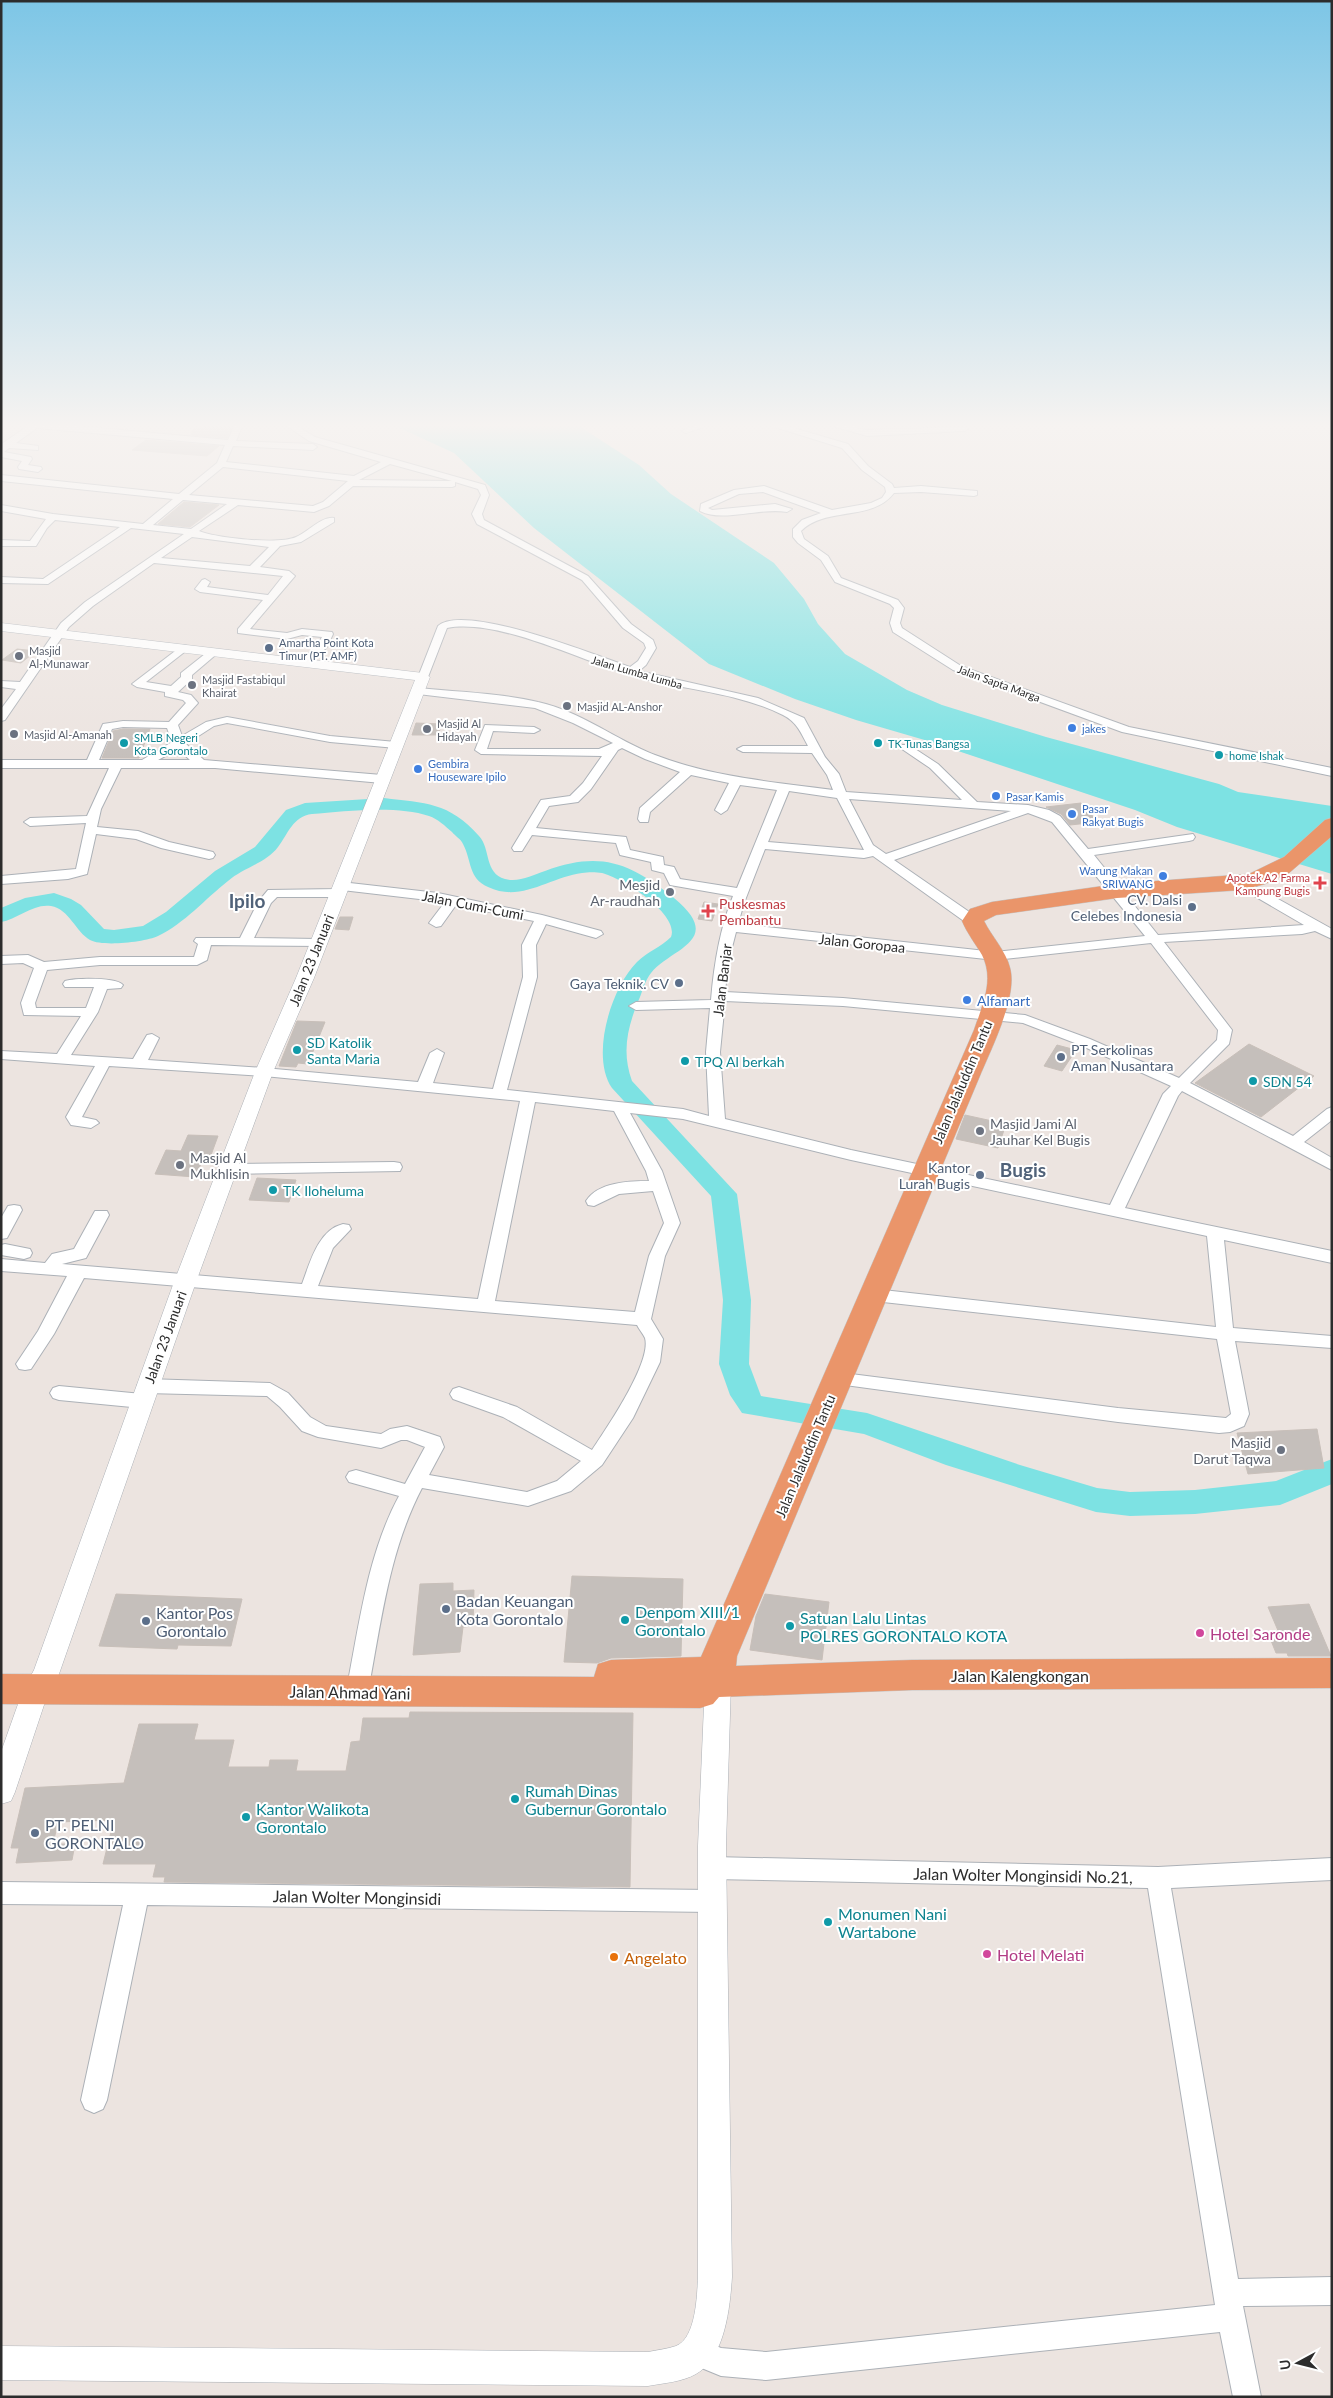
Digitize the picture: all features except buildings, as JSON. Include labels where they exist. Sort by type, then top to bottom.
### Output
[{"type":"highway","points":[[973,921],[978,914],[992,909],[1117,891],[1242,883],[1269,877],[1286,867],[1332,824]]},
{"type":"highway","name":"Jalan Jalaluddin Tantu","points":[[706,1682],[819,1424],[841,1387],[874,1295],[925,1171],[962,1088],[990,1016],[1000,982],[995,956],[973,921]]},
{"type":"highway","name":"Jalan Ahmad Yani","points":[[1,1673],[41,1682]]},
{"type":"highway","name":"Jalan Kalengkongan","points":[[706,1682],[912,1674],[1332,1673]]},
{"type":"highway","name":"Jalan Ahmad Yani","points":[[1,1689],[41,1682],[359,1684],[706,1682]]},
{"type":"street","points":[[1,543],[34,544],[38,536]]},
{"type":"street","points":[[1,580],[45,582],[114,536]]},
{"type":"street","points":[[1,718],[65,625],[89,604],[189,536]]},
{"type":"street","points":[[215,536],[275,544],[298,540],[305,536]]},
{"type":"street","points":[[506,536],[582,576],[627,626],[649,642],[651,648],[631,672]]},
{"type":"street","name":"Jalan Sapta Marga","points":[[798,536],[801,542],[825,559],[833,576],[838,580],[894,602],[899,608],[895,623],[897,630],[956,668],[1134,732],[1332,772]]},
{"type":"street","points":[[253,569],[276,546],[275,544]]},
{"type":"street","points":[[153,560],[187,566],[253,569],[290,575],[242,631],[287,636],[302,632],[328,634],[323,645],[306,662]]},
{"type":"street","points":[[199,589],[270,598]]},
{"type":"street","name":"Jalan Lumba Lumba","points":[[423,677],[441,627],[446,624],[458,623],[503,628],[631,672],[662,681],[754,700],[786,712],[800,720],[816,750],[831,771],[841,795]]},
{"type":"street","points":[[1,627],[423,677]]},
{"type":"street","points":[[173,690],[137,684],[182,648]]},
{"type":"street","points":[[172,725],[192,705],[187,697],[169,694],[188,677],[185,675],[214,652]]},
{"type":"street","name":"Jalan 23 Januari","points":[[1,1792],[144,1393],[264,1072],[318,943],[423,677]]},
{"type":"street","points":[[1,684],[22,689]]},
{"type":"street","points":[[1,692],[22,689]]},
{"type":"street","points":[[418,691],[537,705],[577,721],[617,747],[688,771],[736,781],[841,795],[1028,809],[1045,813],[1056,819],[1117,891],[1225,1030],[1224,1041],[1180,1084],[1163,1110],[1116,1210]]},
{"type":"street","points":[[146,763],[210,724],[228,720],[330,739],[396,745]]},
{"type":"street","points":[[92,763],[107,726],[123,724],[172,725]]},
{"type":"street","points":[[172,725],[178,743],[200,763]]},
{"type":"street","points":[[534,730],[489,727],[481,750],[486,752],[597,753],[617,747]]},
{"type":"street","points":[[518,848],[546,803],[574,799],[587,786],[617,747]]},
{"type":"street","points":[[905,747],[934,766],[973,804]]},
{"type":"street","points":[[743,749],[816,750]]},
{"type":"street","points":[[1,880],[79,873],[84,868],[91,824],[98,800],[117,763]]},
{"type":"street","points":[[1,764],[200,763],[382,779]]},
{"type":"street","points":[[644,819],[644,811],[688,771]]},
{"type":"street","points":[[721,810],[736,781]]},
{"type":"street","name":"Jalan Banjar","points":[[717,1122],[713,1067],[721,963],[729,927],[784,788]]},
{"type":"street","points":[[841,795],[868,847],[973,921]]},
{"type":"street","points":[[762,845],[879,856],[1028,809]]},
{"type":"street","points":[[30,822],[91,824],[164,845],[209,855]]},
{"type":"street","points":[[528,832],[622,840],[624,841],[624,852],[658,860],[657,867],[669,870],[675,882],[742,893]]},
{"type":"street","points":[[1085,853],[1189,837]]},
{"type":"street","points":[[1242,883],[1311,925],[1332,935]]},
{"type":"street","name":"Jalan Cumi-Cumi","points":[[245,942],[265,902],[273,893],[387,890],[454,900],[495,911],[542,919],[529,945],[530,977],[499,1094]]},
{"type":"street","points":[[436,923],[454,900]]},
{"type":"street","points":[[542,919],[596,934]]},
{"type":"street","name":"Jalan Goropaa","points":[[729,927],[995,956],[1154,939],[1302,930],[1312,928],[1311,925]]},
{"type":"street","points":[[1,960],[29,959],[41,966],[100,961],[197,960],[202,957],[203,941],[318,943]]},
{"type":"street","points":[[41,966],[28,1004],[29,1012],[91,1012]]},
{"type":"street","points":[[61,1059],[109,985],[93,983],[70,984]]},
{"type":"street","points":[[636,1006],[719,1000],[843,1002],[1025,1019],[1054,1029],[1180,1084],[1294,1142],[1332,1165]]},
{"type":"street","points":[[136,1065],[145,1054],[152,1038]]},
{"type":"street","points":[[424,1087],[437,1053]]},
{"type":"street","points":[[1,1056],[264,1072],[528,1096],[683,1114],[925,1171],[1332,1257]]},
{"type":"street","points":[[91,1123],[76,1122],[74,1117],[94,1086],[104,1062]]},
{"type":"street","points":[[485,1306],[528,1096]]},
{"type":"street","points":[[356,1477],[409,1493],[528,1499],[564,1486],[594,1460],[624,1418],[651,1362],[654,1339],[642,1319],[657,1256],[672,1223],[654,1171],[622,1106]]},
{"type":"street","points":[[1294,1142],[1332,1112]]},
{"type":"street","points":[[229,1169],[394,1167]]},
{"type":"street","points":[[594,1202],[604,1192],[612,1189],[658,1186]]},
{"type":"street","points":[[2,1251],[14,1210]]},
{"type":"street","points":[[49,1270],[58,1258],[80,1254],[101,1215]]},
{"type":"street","points":[[308,1291],[326,1245],[336,1232],[343,1229]]},
{"type":"street","points":[[841,1387],[1230,1425],[1237,1421],[1240,1414],[1225,1334],[1215,1233]]},
{"type":"street","points":[[2,1251],[49,1270],[642,1319]]},
{"type":"street","points":[[2,1251],[24,1253]]},
{"type":"street","points":[[25,1364],[45,1334],[78,1272]]},
{"type":"street","points":[[874,1295],[1225,1334],[1332,1342]]},
{"type":"street","points":[[58,1394],[270,1390],[282,1395],[310,1427],[323,1432],[381,1441],[387,1441],[397,1433],[402,1432],[433,1442],[435,1447],[409,1493],[392,1536],[359,1684]]},
{"type":"street","points":[[459,1394],[510,1412],[594,1460]]},
{"type":"street","points":[[1,2363],[648,2369],[684,2362],[697,2352],[709,2325],[715,2277],[712,2028],[713,1868],[706,1682]]},
{"type":"street","name":"Jalan Wolter Monginsidi No.21,","points":[[713,1868],[1158,1878],[1332,1869]]},
{"type":"street","points":[[1158,1878],[1229,2305],[1247,2397]]},
{"type":"street","name":"Jalan Wolter Monginsidi","points":[[1,1893],[713,1901]]},
{"type":"street","points":[[94,2100],[137,1895]]},
{"type":"street","points":[[697,2352],[721,2362],[766,2366],[1332,2291]]},
{"type":"water","points":[[544,536],[734,536],[774,563],[804,599],[818,624],[845,654],[907,690],[942,705],[1046,737],[1219,784],[1238,792],[1332,806],[1332,874],[1177,827],[1135,810],[928,741],[856,720],[795,699],[709,664]]},
{"type":"waterway","points":[[1,916],[33,902],[44,899],[54,900],[64,903],[73,910],[97,935],[114,937],[149,932],[174,917],[222,875],[262,851],[270,844],[286,820],[293,814],[305,809],[384,804],[433,810],[445,816],[472,840],[483,875],[496,883],[509,886],[523,885],[567,870],[582,867],[597,866],[612,869],[626,876],[666,903],[679,916],[684,928],[681,940],[645,966],[634,982],[616,1030],[614,1061],[621,1083],[724,1194],[737,1300],[734,1364],[745,1395],[752,1405],[867,1424],[957,1457],[1020,1477],[1096,1500],[1130,1504],[1195,1502],[1280,1493],[1332,1471]]},
{"type":"place","name":"Amartha Point Kota Timur (PT. AMF)","points":[[269,648]]},
{"type":"place","name":"Masjid Al-Munawar","points":[[19,656]]},
{"type":"place","name":"Masjid Fastabiqul Khairat","points":[[192,685]]},
{"type":"place","name":"Masjid AL-Anshor","points":[[567,706]]},
{"type":"place","name":"jakes","points":[[1072,728]]},
{"type":"place","name":"Masjid Al Hidayah","points":[[427,729]]},
{"type":"place","name":"Masjid Al-Amanah","points":[[14,734]]},
{"type":"place","name":"SMLB Negeri Kota Gorontalo","points":[[124,743]]},
{"type":"place","name":"TK Tunas Bangsa","points":[[878,743]]},
{"type":"place","name":"home Ishak","points":[[1219,755]]},
{"type":"place","name":"Gembira Houseware Ipilo","points":[[418,769]]},
{"type":"place","name":"Pasar Kamis","points":[[996,796]]},
{"type":"place","name":"Pasar Rakyat Bugis","points":[[1072,814]]},
{"type":"place","name":"Warung Makan SRIWANG","points":[[1163,876]]},
{"type":"place","name":"Apotek A2 Farma Kampung Bugis","points":[[1320,883]]},
{"type":"place","name":"Mesjid Ar-raudhah","points":[[670,892]]},
{"type":"place","name":"CV. Dalsi Celebes Indonesia","points":[[1192,907]]},
{"type":"place","name":"Puskesmas Pembantu","points":[[708,911]]},
{"type":"place","name":"Gaya Teknik. CV","points":[[679,983]]},
{"type":"place","name":"Alfamart","points":[[967,1000]]},
{"type":"place","name":"SD Katolik Santa Maria","points":[[297,1050]]},
{"type":"place","name":"PT Serkolinas Aman Nusantara","points":[[1061,1057]]},
{"type":"place","name":"TPQ Al berkah","points":[[685,1061]]},
{"type":"place","name":"SDN 54","points":[[1253,1081]]},
{"type":"place","name":"Masjid Jami Al Jauhar Kel Bugis","points":[[980,1131]]},
{"type":"place","name":"Masjid Al Mukhlisin","points":[[180,1165]]},
{"type":"place","name":"Kantor Lurah Bugis","points":[[980,1175]]},
{"type":"place","name":"TK Iloheluma","points":[[273,1190]]},
{"type":"place","name":"Masjid Darut Taqwa","points":[[1281,1450]]},
{"type":"place","name":"Badan Keuangan Kota Gorontalo","points":[[446,1609]]},
{"type":"place","name":"Denpom XIII/1 Gorontalo","points":[[625,1620]]},
{"type":"place","name":"Kantor Pos Gorontalo","points":[[146,1621]]},
{"type":"place","name":"Satuan Lalu Lintas POLRES GORONTALO KOTA","points":[[790,1626]]},
{"type":"place","name":"Hotel Saronde","points":[[1200,1633]]},
{"type":"place","name":"Rumah Dinas Gubernur Gorontalo","points":[[515,1799]]},
{"type":"place","name":"Kantor Walikota Gorontalo","points":[[246,1817]]},
{"type":"place","name":"PT. PELNI GORONTALO","points":[[35,1833]]},
{"type":"place","name":"Monumen Nani Wartabone","points":[[828,1922]]},
{"type":"place","name":"Hotel Melati","points":[[987,1954]]},
{"type":"place","name":"Angelato","points":[[614,1957]]},
{"type":"district","name":"Ipilo","points":[[247,900]]},
{"type":"district","name":"Bugis","points":[[1023,1169]]}]
